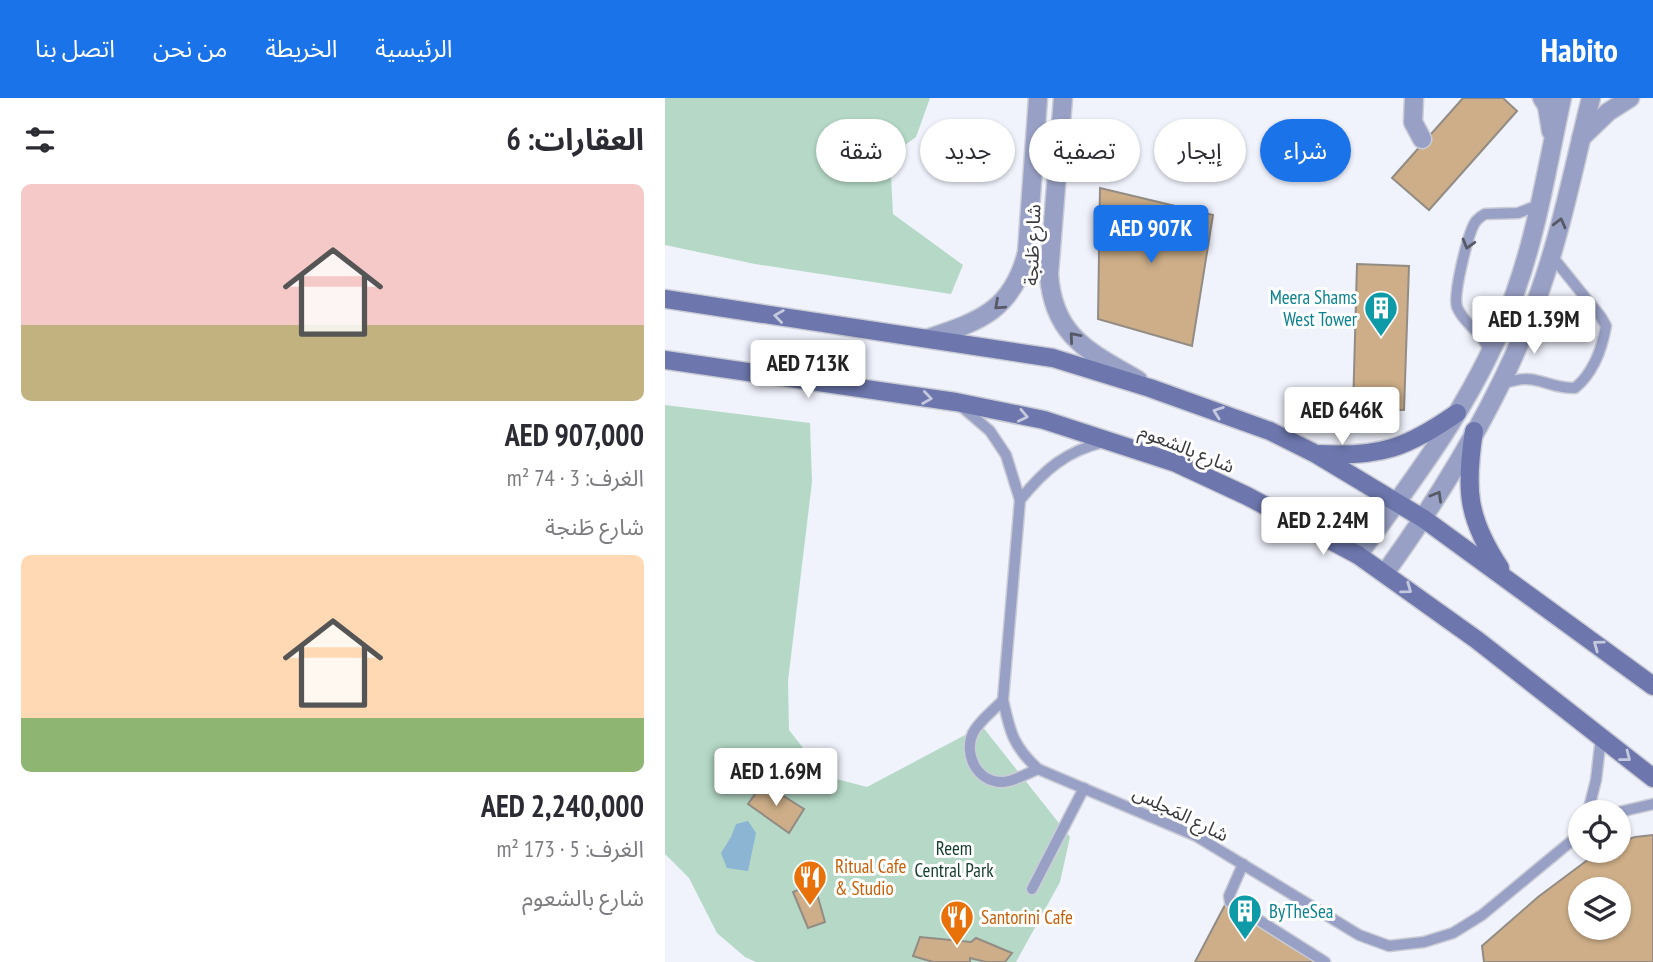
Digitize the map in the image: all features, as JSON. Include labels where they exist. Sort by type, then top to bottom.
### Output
[{"type":"main road","points":[[665,299],[1053,358],[1150,388],[1270,431],[1317,454],[1424,519],[1653,686]]},
{"type":"main road","name":"شارع بالشعوم","points":[[665,360],[956,402],[1044,420],[1177,463],[1247,496],[1358,555],[1477,640],[1653,778]]},
{"type":"main road","points":[[1317,454],[1354,456],[1391,449],[1426,435],[1457,413]]},
{"type":"main road","points":[[1474,431],[1468,470],[1472,508],[1485,544],[1506,577]]},
{"type":"street","name":"شارع طَنجة","points":[[929,338],[972,323],[991,312],[1008,297],[1022,274],[1027,252],[1038,98]]},
{"type":"street","name":"شارع طَنجة","points":[[1063,98],[1050,262],[1051,296],[1058,316],[1075,341],[1150,388]]},
{"type":"street","points":[[1414,98],[1413,122],[1422,139]]},
{"type":"street","points":[[1542,98],[1551,126],[1552,146]]},
{"type":"street","points":[[1358,555],[1457,413],[1490,353],[1516,290],[1540,204],[1562,98]]},
{"type":"street","points":[[1385,573],[1424,519],[1501,384],[1537,299],[1551,255],[1591,98]]},
{"type":"street","points":[[1581,138],[1608,112],[1630,98]]},
{"type":"street","points":[[1633,670],[1653,678]]},
{"type":"lane","points":[[1490,353],[1484,339],[1460,313],[1456,300],[1456,287],[1473,227],[1485,214],[1518,213],[1540,204]]},
{"type":"lane","points":[[1501,384],[1521,377],[1545,381],[1563,388],[1575,388],[1585,380],[1600,351],[1606,327],[1601,317],[1551,255]]},
{"type":"lane","name":"شارع المَجلِس","points":[[956,402],[990,431],[1006,454],[1020,500],[1003,700],[1009,729],[1021,754],[1038,769],[1196,836],[1360,935],[1389,946],[1424,942],[1453,933],[1482,915],[1568,844]]},
{"type":"lane","points":[[1020,500],[1041,474],[1069,454],[1113,441]]},
{"type":"lane","points":[[1003,700],[972,734],[970,757],[977,770],[991,780],[1004,783],[1038,769]]},
{"type":"lane","points":[[1591,800],[1601,737]]},
{"type":"lane","points":[[1033,889],[1084,788]]},
{"type":"lane","points":[[1631,809],[1653,804]]},
{"type":"lane","points":[[1243,864],[1229,896],[1230,902],[1325,962]]},
{"type":"green space","points":[[665,98],[930,98],[922,119],[920,119],[916,137],[906,144],[906,119],[816,119],[816,182],[891,182],[893,214],[963,265],[951,294],[755,264],[665,245]]},
{"type":"green space","name":"Reem Central Park","points":[[665,405],[810,423],[812,482],[788,681],[789,730],[825,776],[867,787],[982,726],[1070,837],[1060,882],[1016,962],[756,962],[745,957],[717,933],[689,878],[665,854]]},
{"type":"water","points":[[748,821],[756,833],[748,871],[727,868],[721,853],[736,824]]},
{"type":"building","points":[[1463,98],[1503,98],[1517,111],[1429,210],[1392,178]]},
{"type":"building","points":[[1100,188],[1213,215],[1192,346],[1098,319]]},
{"type":"building","name":"Meera Shams West Tower","points":[[1357,264],[1409,266],[1404,410],[1353,409]]},
{"type":"building","points":[[763,783],[804,809],[789,833],[748,804]]},
{"type":"building","points":[[1653,835],[1653,962],[1484,962],[1482,946],[1538,897],[1584,863],[1631,863],[1631,838]]},
{"type":"building","name":"Ritual Cafe & Studio","points":[[814,883],[825,922],[808,928],[793,892]]},
{"type":"building","name":"ByTheSea","points":[[1225,905],[1253,921],[1314,962],[1195,962]]},
{"type":"building","name":"Santorini Cafe","points":[[920,937],[971,942],[976,938],[1012,953],[1005,962],[986,962],[970,958],[970,962],[933,962],[913,956]]},
{"type":"place","name":"Meera Shams West Tower","points":[[1381,338]]},
{"type":"place","name":"Ritual Cafe & Studio","points":[[810,907]]},
{"type":"place","name":"ByTheSea","points":[[1245,941]]},
{"type":"place","name":"Santorini Cafe","points":[[957,947]]}]
